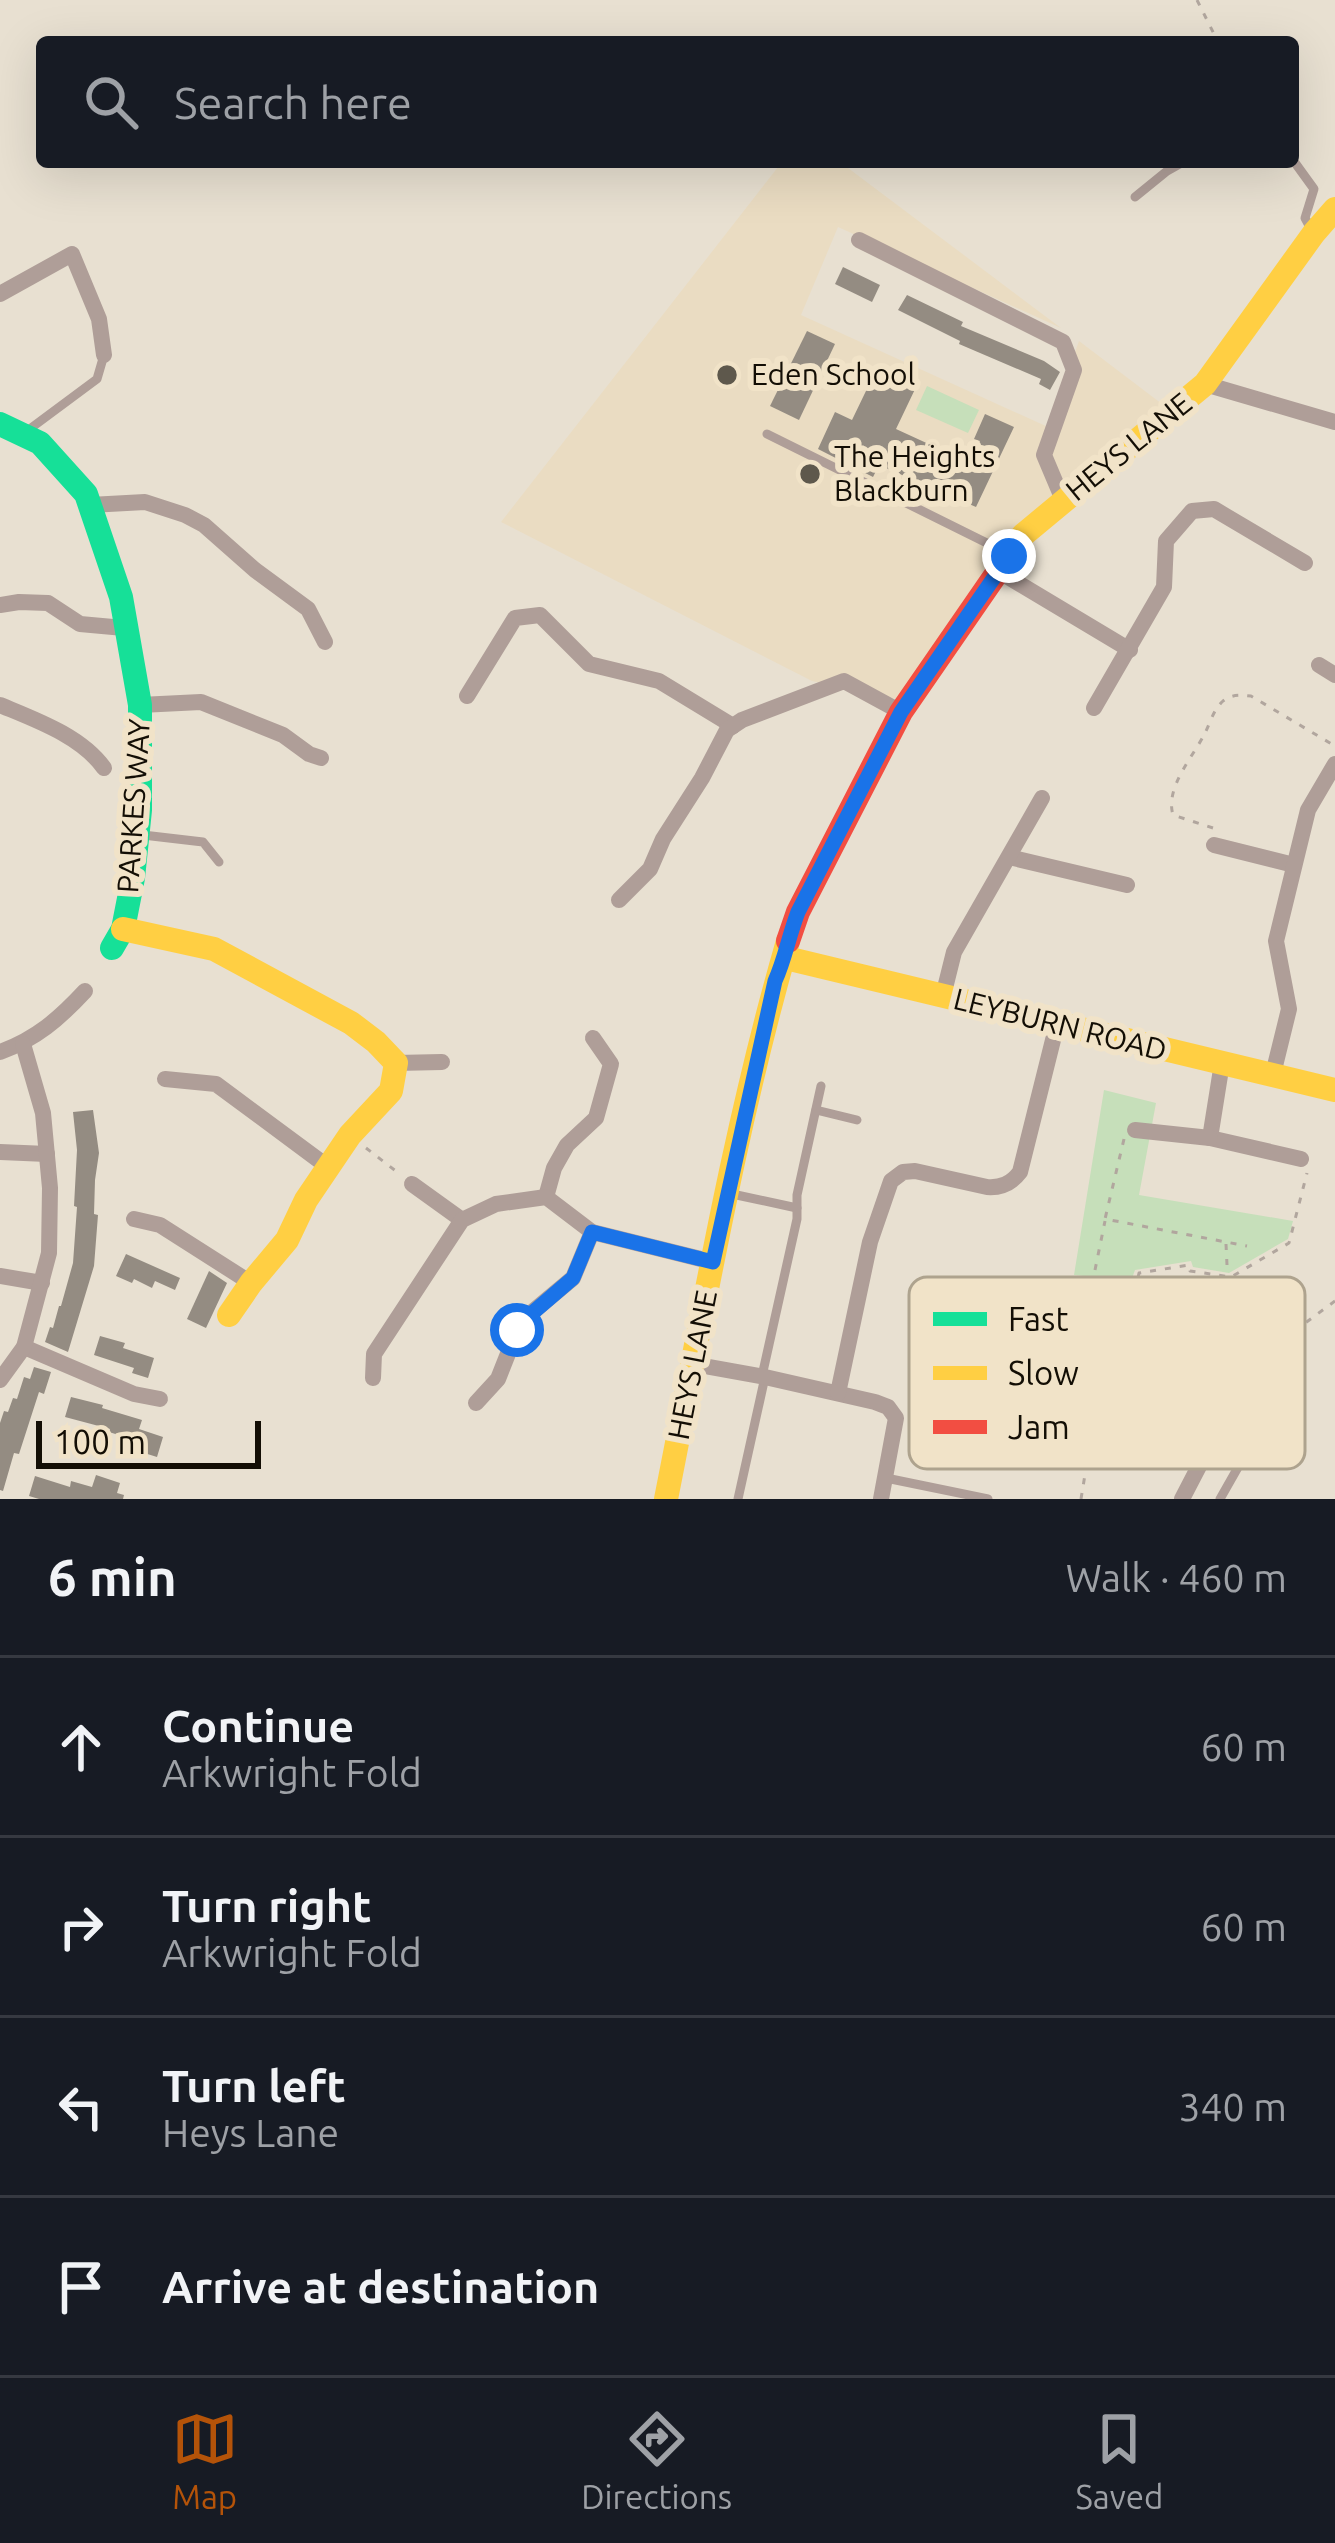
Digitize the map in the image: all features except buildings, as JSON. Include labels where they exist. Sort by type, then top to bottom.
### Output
[{"type":"street","name":"HEYS LANE","points":[[666,1499],[775,981],[798,912],[901,712],[1023,535],[1204,384],[1335,209]]},
{"type":"street","points":[[859,240],[1063,342],[1074,370],[1044,454],[1063,500]]},
{"type":"street","points":[[0,294],[72,254],[99,320],[104,355]]},
{"type":"street","points":[[1204,384],[1335,422]]},
{"type":"street","name":"PARKES WAY","points":[[11,429],[40,443],[86,494],[121,597],[140,705],[133,878],[118,938],[214,949],[351,1023],[396,1063]]},
{"type":"street","points":[[90,505],[145,502],[185,514],[308,609],[326,642]]},
{"type":"street","points":[[1094,708],[1164,587],[1166,541],[1192,511],[1214,509],[1305,563]]},
{"type":"street","points":[[1003,563],[1130,650]]},
{"type":"street","points":[[0,605],[48,603],[80,624],[124,628]]},
{"type":"street","points":[[466,697],[515,618],[540,616],[589,664],[659,681],[733,726]]},
{"type":"street","points":[[619,900],[650,869],[663,839],[733,726],[844,681],[901,712]]},
{"type":"street","points":[[140,705],[201,702],[283,735],[321,758]]},
{"type":"street","points":[[0,705],[70,739],[94,754],[104,768]]},
{"type":"street","points":[[1273,1074],[1289,1009],[1276,941],[1308,809],[1335,764]]},
{"type":"street","points":[[943,996],[954,952],[1042,798]]},
{"type":"street","points":[[1214,845],[1294,865]]},
{"type":"street","points":[[1009,856],[1127,885]]},
{"type":"street","name":"LEYBURN ROAD","points":[[785,958],[1335,1090]]},
{"type":"street","points":[[0,1052],[53,1025],[85,991]]},
{"type":"street","points":[[838,1393],[870,1242],[891,1180],[915,1171],[987,1187],[1014,1180],[1020,1172],[1057,1024]]},
{"type":"street","points":[[546,1197],[554,1168],[567,1145],[596,1118],[607,1088],[611,1064],[593,1038]]},
{"type":"street","points":[[0,1380],[24,1347],[49,1253],[43,1113],[23,1043]]},
{"type":"street","points":[[229,1315],[287,1240],[306,1200],[350,1135],[391,1091],[396,1063],[442,1062]]},
{"type":"street","points":[[1210,1138],[1222,1063]]},
{"type":"street","points":[[165,1079],[216,1084],[328,1167]]},
{"type":"street","points":[[1135,1130],[1210,1138],[1301,1159]]},
{"type":"street","points":[[0,1152],[47,1154]]},
{"type":"street","points":[[412,1184],[462,1220]]},
{"type":"street","points":[[373,1378],[374,1354],[462,1220],[496,1204],[546,1197],[592,1232],[713,1262]]},
{"type":"street","points":[[134,1220],[160,1225],[250,1282]]},
{"type":"street","points":[[476,1403],[498,1379],[517,1330],[573,1278],[592,1232]]},
{"type":"street","points":[[0,1276],[42,1283]]},
{"type":"street","points":[[24,1347],[134,1394],[160,1399]]},
{"type":"street","points":[[693,1364],[888,1407],[896,1418],[881,1499]]},
{"type":"street","points":[[1182,1499],[1198,1469]]},
{"type":"lane","points":[[1299,166],[1314,189],[1305,218],[1314,233]]},
{"type":"lane","points":[[1135,197],[1172,168]]},
{"type":"lane","points":[[11,429],[97,379],[104,355]]},
{"type":"lane","points":[[767,434],[999,548],[1003,563]]},
{"type":"lane","points":[[137,834],[203,842],[219,862]]},
{"type":"lane","points":[[738,1499],[821,1086]]},
{"type":"lane","points":[[816,1110],[857,1120]]},
{"type":"lane","points":[[727,1193],[797,1208]]},
{"type":"lane","points":[[1220,1499],[1237,1469]]},
{"type":"lane","points":[[886,1478],[988,1499]]},
{"type":"path","points":[[1197,0],[1214,36]]},
{"type":"path","points":[[1214,845],[1213,826],[1173,815],[1170,807],[1185,762],[1217,706],[1228,697],[1251,696],[1335,746]]},
{"type":"path","points":[[1094,1270],[1125,1136],[1135,1130]]},
{"type":"path","points":[[350,1135],[412,1184]]},
{"type":"path","points":[[1137,1277],[1190,1265],[1190,1270],[1231,1277],[1289,1244],[1307,1172],[1301,1159]]},
{"type":"path","points":[[1105,1219],[1247,1246]]},
{"type":"path","points":[[1226,1242],[1227,1265]]},
{"type":"path","points":[[1305,1323],[1335,1301]]},
{"type":"path","points":[[1081,1499],[1086,1469]]},
{"type":"shaded area","name":"The Heights Blackburn","points":[[777,168],[848,168],[1061,328],[838,227],[801,315],[1048,427],[1079,341],[1162,404],[999,548],[897,699],[812,681],[501,522]]},
{"type":"green space","points":[[927,386],[979,410],[968,433],[916,410]]},
{"type":"green space","points":[[1104,1090],[1156,1103],[1139,1195],[1293,1221],[1288,1239],[1229,1273],[1193,1267],[1191,1261],[1135,1270],[1132,1277],[1074,1275]]},
{"type":"traffic: fast","points":[[0,424],[40,443],[86,494],[121,597],[140,705],[140,810],[123,929],[112,948]]},
{"type":"traffic: slow","points":[[1010,554],[1023,535],[1205,384],[1335,209]]},
{"type":"traffic: slow","points":[[123,929],[214,949],[351,1023],[396,1063],[391,1091],[350,1135],[306,1200],[287,1240],[229,1315]]},
{"type":"traffic: slow","points":[[666,1499],[736,1149],[788,941]]},
{"type":"traffic: slow","points":[[786,958],[1335,1090]]},
{"type":"traffic: jam","points":[[788,941],[798,912],[901,712],[1010,554]]},
{"type":"place","name":"Eden School","points":[[727,375]]},
{"type":"place","name":"The Heights Blackburn","points":[[810,474]]},
{"type":"route","points":[[517,1330],[573,1278],[592,1232],[713,1262],[775,981],[798,912],[901,712],[1009,556]]}]
